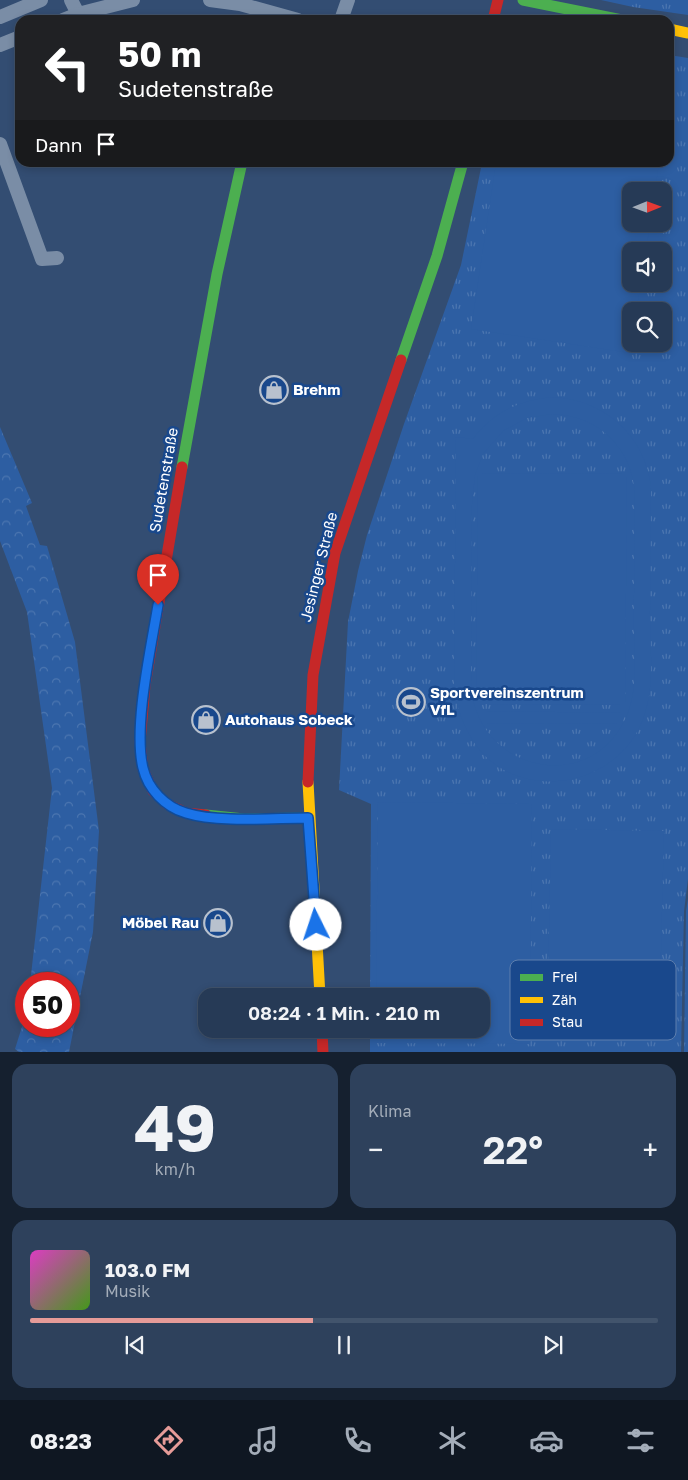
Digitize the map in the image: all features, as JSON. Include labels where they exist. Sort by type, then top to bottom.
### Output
[{"type":"street","points":[[0,17],[42,0]]},
{"type":"street","points":[[71,0],[78,14],[134,0]]},
{"type":"street","points":[[210,0],[240,4],[273,15]]},
{"type":"street","points":[[343,15],[348,0]]},
{"type":"street","points":[[494,15],[498,0]]},
{"type":"street","points":[[523,0],[597,15]]},
{"type":"street","points":[[674,30],[688,33]]},
{"type":"street","points":[[0,44],[15,39]]},
{"type":"street","points":[[0,144],[42,259],[57,258]]},
{"type":"street","name":"Sudetenstraße","points":[[241,167],[217,274],[164,566],[145,685],[140,742],[143,769],[153,791],[166,804],[186,813],[244,819],[308,818]]},
{"type":"street","name":"Jesinger Straße","points":[[319,988],[308,818],[308,749],[314,660],[335,553],[437,256],[462,167]]},
{"type":"street","points":[[322,1038],[323,1052]]},
{"type":"green space","points":[[601,0],[688,0],[688,15],[633,7]]},
{"type":"green space","points":[[674,56],[688,58],[688,879],[684,911],[681,1052],[370,1052],[370,1038],[490,1038],[490,988],[370,988],[371,804],[339,790],[348,622],[367,535],[404,424],[461,265],[481,167],[674,167]]},
{"type":"green space","points":[[495,167],[658,167],[656,182],[622,182],[622,232],[649,232],[647,242],[622,242],[622,292],[640,292],[638,302],[622,302],[622,352],[471,329]]},
{"type":"green space","points":[[553,397],[589,405],[619,423],[640,451],[647,467],[651,486],[651,671],[645,713],[640,726],[628,745],[613,760],[595,771],[574,779],[553,781],[531,780],[511,773],[484,755],[477,747],[462,720],[454,690],[456,437],[473,439],[489,421],[508,409],[518,404]],"holes":[[[552,414],[569,416],[585,421],[598,428],[610,438],[620,449],[628,463],[633,478],[635,495],[635,673],[633,695],[627,715],[610,741],[588,758],[563,765],[537,764],[512,754],[492,737],[477,713],[471,683],[472,504],[475,475],[483,454],[503,431],[527,418]]]},
{"type":"green space","points":[[0,427],[32,503],[26,506],[40,545],[47,546],[75,642],[99,831],[93,932],[80,997],[80,972],[31,972],[52,788],[27,612],[0,541]]},
{"type":"green space","points":[[478,473],[627,474],[625,705],[476,704]]},
{"type":"green space","points":[[484,711],[622,713],[622,723],[484,724]]},
{"type":"green space","points":[[378,802],[532,804],[531,960],[510,960],[510,1040],[530,1040],[530,1044],[376,1043],[376,1038],[490,1038],[490,988],[376,988]]},
{"type":"green space","points":[[551,829],[664,831],[661,960],[548,960]]},
{"type":"green space","points":[[688,899],[688,1052],[684,1052],[686,911]]},
{"type":"green space","points":[[19,1037],[72,1037],[69,1052],[19,1052],[15,1049]]},
{"type":"traffic: fast","points":[[523,0],[597,15]]},
{"type":"traffic: fast","points":[[182,467],[217,274],[241,167]]},
{"type":"traffic: fast","points":[[401,360],[437,256],[462,167]]},
{"type":"traffic: fast","points":[[206,815],[244,819],[308,818]]},
{"type":"traffic: slow","points":[[674,30],[688,33]]},
{"type":"traffic: slow","points":[[308,782],[320,988]]},
{"type":"traffic: jam","points":[[494,15],[498,0]]},
{"type":"traffic: jam","points":[[308,782],[313,675],[335,553],[401,360]]},
{"type":"traffic: jam","points":[[182,467],[145,685],[140,742],[143,769],[153,791],[167,804],[186,813],[206,815]]},
{"type":"traffic: jam","points":[[322,1038],[323,1052]]},
{"type":"place","name":"Brehm","points":[[274,390]]},
{"type":"place","name":"Sportvereinszentrum VfL","points":[[411,702]]},
{"type":"place","name":"Autohaus Sobeck","points":[[206,720]]},
{"type":"place","name":"Möbel Rau","points":[[218,923]]},
{"type":"route","points":[[158,605],[145,685],[140,742],[143,769],[153,791],[166,804],[186,813],[244,819],[308,818],[316,925]]}]
